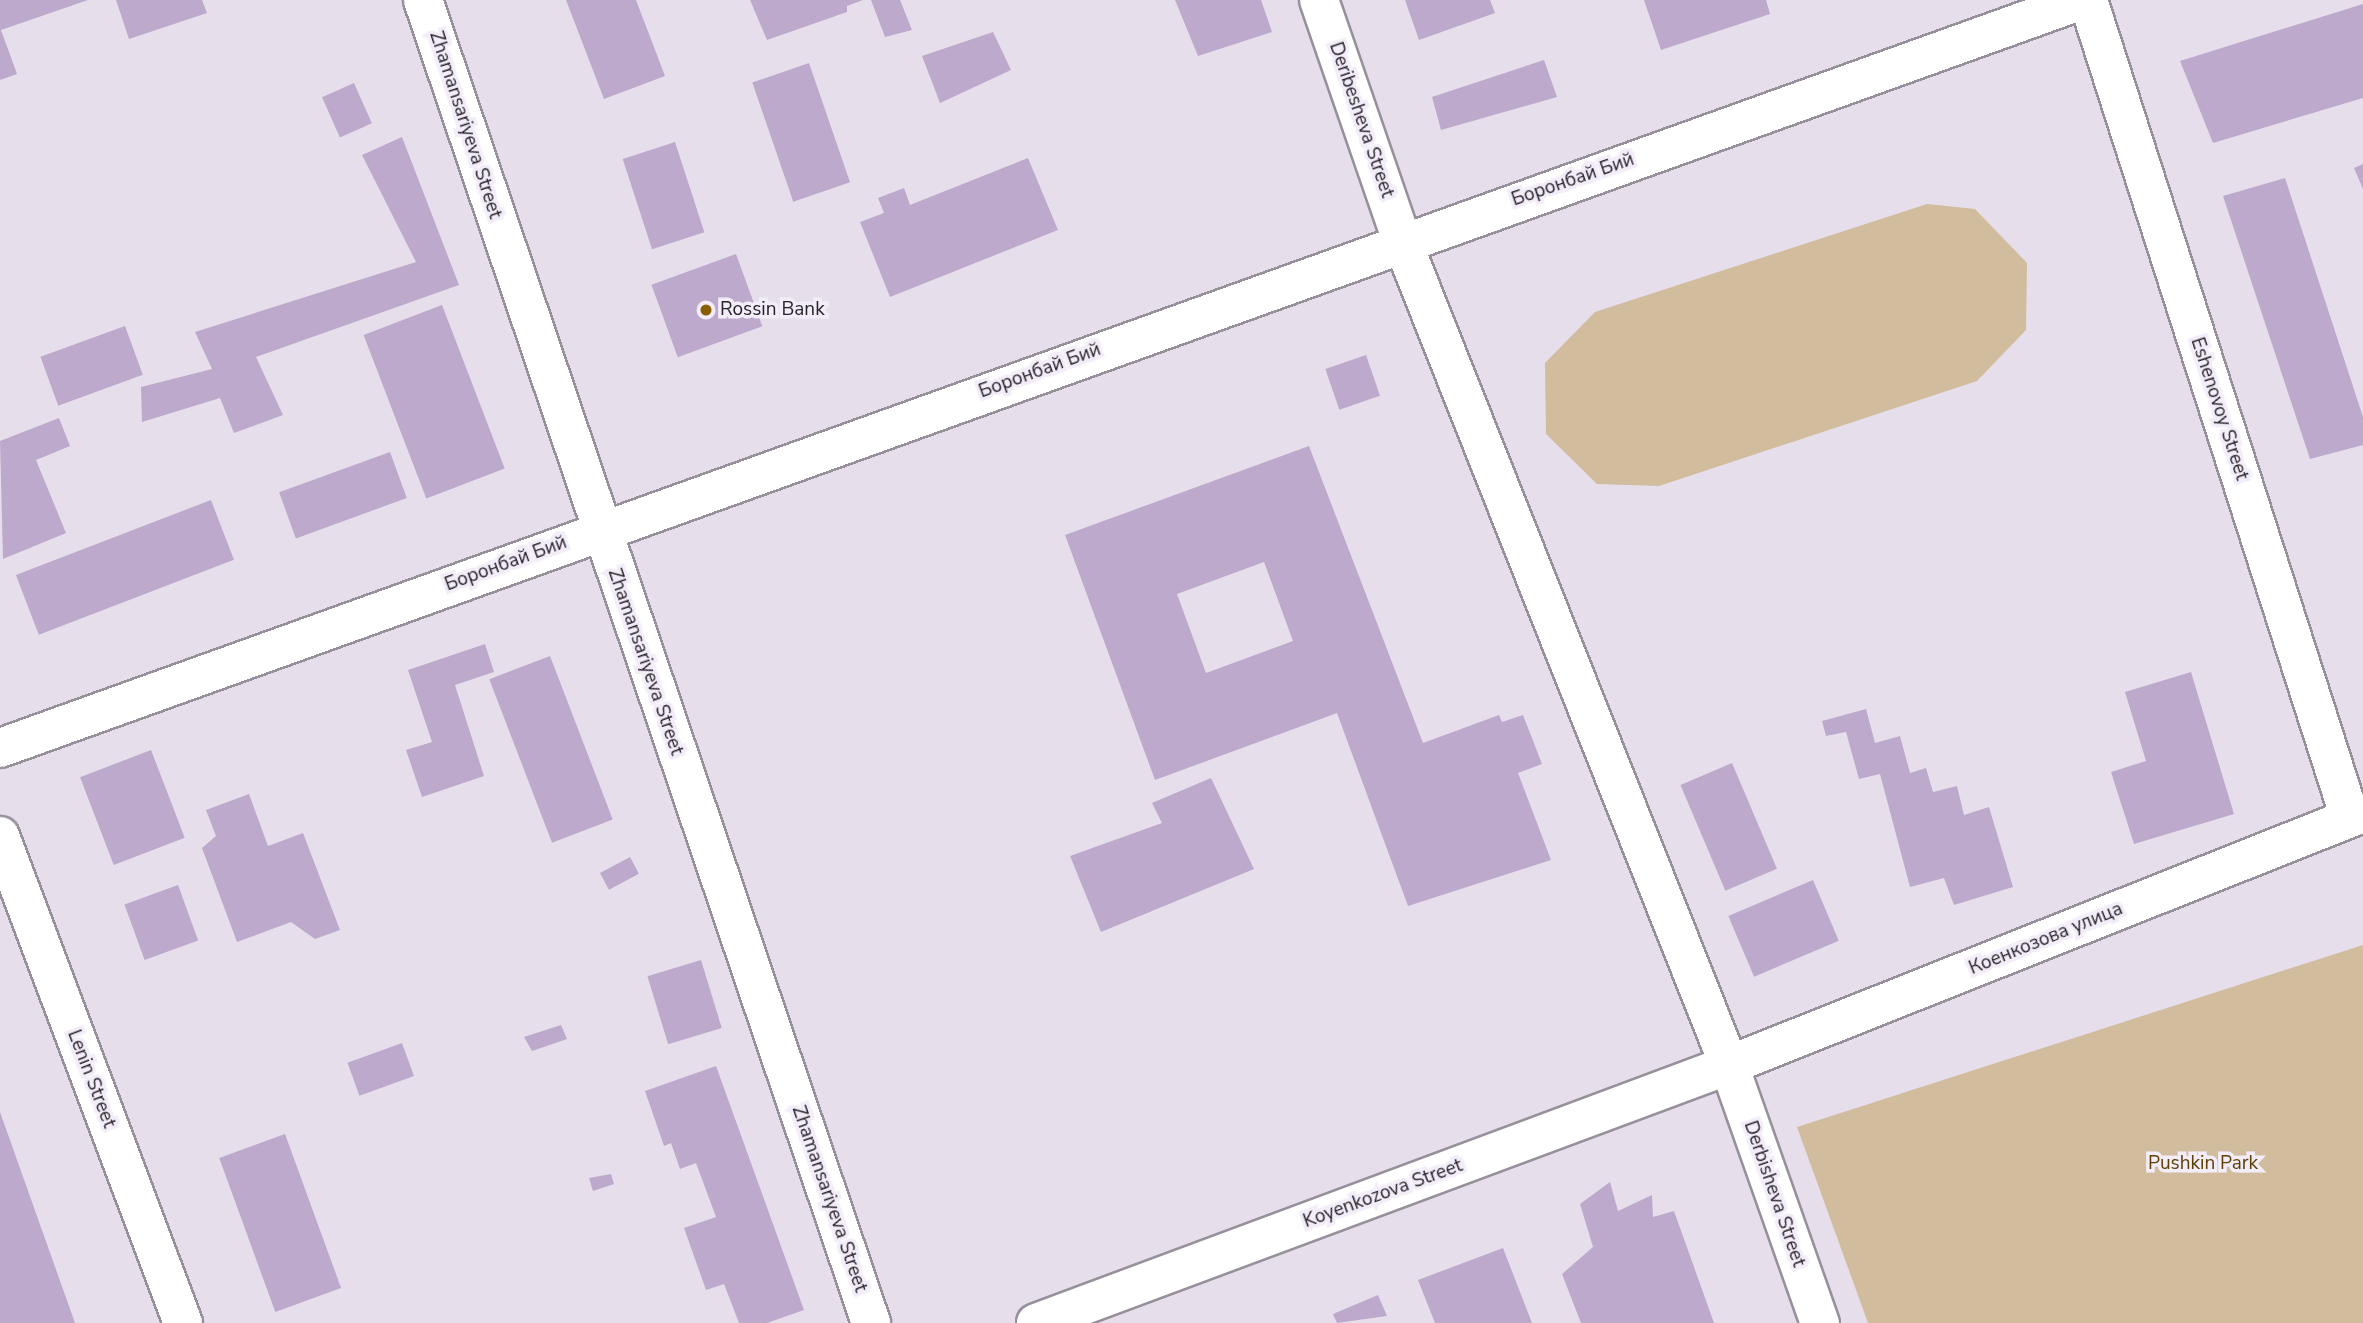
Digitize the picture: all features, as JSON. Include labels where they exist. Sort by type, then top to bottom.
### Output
[{"type":"street","name":"Zhamansariyeva Street","points":[[423,0],[600,530],[871,1323]]},
{"type":"street","name":"Deribesheva Street","points":[[1320,0],[1402,240],[1729,1065]]},
{"type":"street","name":"Боронбай Бий","points":[[0,748],[1402,240],[2082,0]]},
{"type":"street","name":"Eshenovoy Street","points":[[2088,0],[2357,815]]},
{"type":"street","name":"Коенкозова улица","points":[[1729,1065],[2357,815]]},
{"type":"street","name":"Lenin Street","points":[[0,836],[183,1323]]},
{"type":"street","name":"Koyenkozova Street","points":[[1036,1323],[1729,1065]]},
{"type":"street","name":"Derbisheva Street","points":[[1729,1065],[1819,1323]]},
{"type":"green space","points":[[1927,204],[1975,209],[2027,263],[2026,330],[1977,381],[1659,486],[1597,484],[1546,434],[1545,363],[1595,312]]},
{"type":"green space","name":"Pushkin Park","points":[[2363,945],[2363,1323],[1868,1323],[1797,1127]]},
{"type":"building","points":[[0,0],[88,0],[1,30],[17,74],[0,80]]},
{"type":"building","points":[[116,0],[202,0],[207,13],[129,39]]},
{"type":"building","points":[[566,0],[636,0],[665,76],[604,99]]},
{"type":"building","points":[[750,0],[863,0],[847,6],[847,12],[767,40]]},
{"type":"building","points":[[871,0],[900,0],[912,30],[885,37]]},
{"type":"building","points":[[1175,0],[1261,0],[1272,32],[1198,56]]},
{"type":"building","points":[[1405,0],[1490,0],[1495,13],[1419,40]]},
{"type":"building","points":[[1644,0],[1766,0],[1770,14],[1661,50]]},
{"type":"building","points":[[2363,4],[2363,98],[2213,143],[2180,61]]},
{"type":"building","points":[[993,32],[1011,70],[940,103],[922,56]]},
{"type":"building","points":[[1544,60],[1557,97],[1441,130],[1432,97]]},
{"type":"building","points":[[809,63],[850,182],[793,202],[752,83]]},
{"type":"building","points":[[354,83],[372,123],[340,137],[322,97]]},
{"type":"building","points":[[402,137],[459,285],[256,357],[283,415],[234,433],[220,398],[142,422],[141,387],[212,369],[195,332],[416,262],[362,155]]},
{"type":"building","points":[[675,142],[704,232],[652,249],[623,159]]},
{"type":"building","points":[[1028,158],[1058,230],[890,297],[860,222],[884,213],[878,198],[904,188],[910,205]]},
{"type":"building","points":[[2363,164],[2363,189],[2354,168]]},
{"type":"building","points":[[2285,178],[2363,417],[2363,445],[2310,459],[2223,196]]},
{"type":"building","points":[[736,254],[762,326],[678,357],[651,285]]},
{"type":"building","points":[[442,305],[505,468],[426,498],[364,335]]},
{"type":"building","points":[[125,326],[143,375],[58,406],[40,357]]},
{"type":"building","points":[[1366,355],[1380,396],[1339,410],[1325,369]]},
{"type":"building","points":[[59,418],[70,446],[36,460],[66,533],[3,559],[0,441]]},
{"type":"building","points":[[1309,446],[1423,743],[1499,715],[1502,722],[1523,715],[1542,764],[1518,773],[1551,860],[1408,906],[1337,713],[1155,780],[1065,535]],"holes":[[[1264,562],[1293,641],[1206,673],[1177,594]]]},
{"type":"building","points":[[390,452],[407,498],[296,538],[279,492]]},
{"type":"building","points":[[211,500],[234,560],[39,635],[16,575]]},
{"type":"building","points":[[485,644],[494,672],[455,685],[484,776],[422,797],[406,750],[432,742],[408,670]]},
{"type":"building","points":[[550,656],[613,819],[552,843],[489,679]]},
{"type":"building","points":[[2191,672],[2234,814],[2134,844],[2111,772],[2146,761],[2125,692]]},
{"type":"building","points":[[1866,709],[1875,743],[1900,736],[1910,773],[1926,768],[1933,792],[1957,786],[1964,815],[1989,807],[2013,887],[1954,905],[1944,878],[1910,887],[1880,774],[1859,779],[1846,732],[1826,736],[1822,721]]},
{"type":"building","points":[[151,750],[185,838],[114,865],[80,777]]},
{"type":"building","points":[[1732,763],[1777,869],[1725,891],[1680,785]]},
{"type":"building","points":[[1211,778],[1254,869],[1101,932],[1070,856],[1162,823],[1152,803]]},
{"type":"building","points":[[249,794],[268,846],[303,833],[340,930],[315,939],[291,922],[237,942],[202,848],[216,836],[206,810]]},
{"type":"building","points":[[630,857],[639,874],[609,890],[600,873]]},
{"type":"building","points":[[1813,880],[1839,941],[1754,977],[1728,916]]},
{"type":"building","points":[[178,885],[198,940],[145,960],[124,904]]},
{"type":"building","points":[[701,960],[722,1028],[668,1044],[647,976]]},
{"type":"building","points":[[561,1025],[567,1039],[532,1051],[524,1037]]},
{"type":"building","points":[[402,1043],[414,1076],[359,1096],[347,1063]]},
{"type":"building","points":[[716,1066],[804,1310],[767,1323],[739,1323],[724,1284],[706,1290],[684,1228],[716,1217],[696,1163],[680,1169],[671,1143],[664,1146],[645,1091]]},
{"type":"building","points":[[0,1112],[75,1323],[0,1323]]},
{"type":"building","points":[[285,1134],[341,1288],[275,1312],[219,1158]]},
{"type":"building","points":[[611,1174],[614,1184],[593,1191],[589,1178]]},
{"type":"building","points":[[1610,1182],[1618,1211],[1652,1195],[1653,1217],[1674,1211],[1714,1323],[1581,1323],[1562,1274],[1593,1247],[1580,1204]]},
{"type":"building","points":[[1503,1248],[1532,1323],[1435,1323],[1418,1280]]},
{"type":"building","points":[[1378,1295],[1387,1316],[1337,1323],[1333,1314]]},
{"type":"place","name":"Rossin Bank","points":[[706,310]]}]
